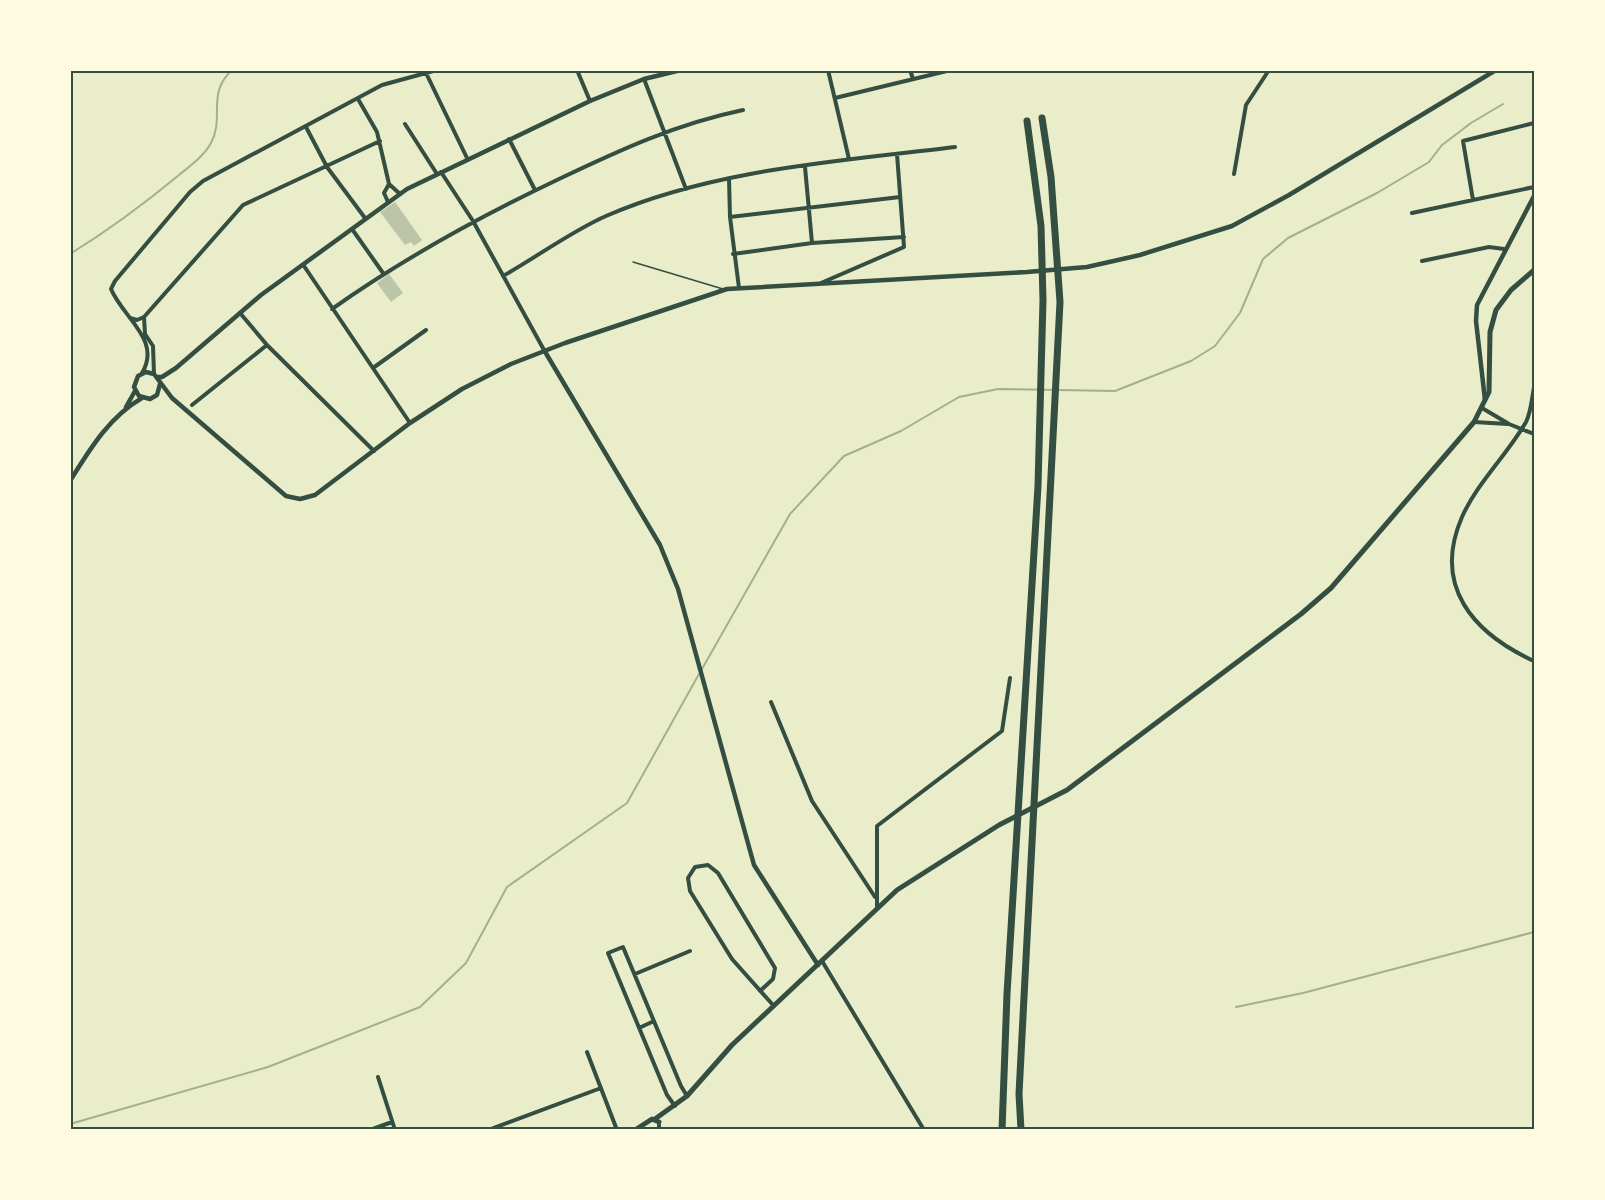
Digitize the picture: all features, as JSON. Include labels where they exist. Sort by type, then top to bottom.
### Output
[{"type":"highway","points":[[1021,1130],[1019,1094],[1060,302],[1053,197],[1042,118]]},
{"type":"highway","points":[[1002,1130],[1006,994],[1038,486],[1043,266],[1040,208],[1027,121]]},
{"type":"main road","points":[[638,1128],[650,1127],[658,1123],[687,1096],[732,1045],[772,1005],[907,883],[999,825],[1051,800],[1274,634],[1331,588],[1474,422],[1485,401],[1490,380],[1493,316],[1504,298],[1534,270]]},
{"type":"street","points":[[70,481],[102,432],[126,407],[135,391],[134,383],[149,358],[149,350],[141,333],[127,316],[111,289],[115,281],[197,187],[217,172],[382,85],[437,70]]},
{"type":"street","points":[[577,70],[590,101]]},
{"type":"street","points":[[142,373],[162,377],[176,368],[240,313],[400,194],[467,158],[590,101],[644,79],[681,70]]},
{"type":"street","points":[[828,70],[849,159]]},
{"type":"street","points":[[910,70],[913,79]]},
{"type":"street","points":[[835,98],[951,70]]},
{"type":"street","points":[[1234,174],[1246,105],[1269,70]]},
{"type":"street","points":[[144,316],[145,334],[153,346],[156,376],[160,384],[172,398],[286,496],[300,499],[315,495],[410,423],[466,387],[544,350],[724,290],[1087,267],[1169,246],[1232,226],[1496,70]]},
{"type":"street","points":[[426,73],[467,158]]},
{"type":"street","points":[[644,79],[686,189]]},
{"type":"street","points":[[358,99],[371,117],[380,141],[389,184],[400,194]]},
{"type":"street","points":[[332,309],[383,273],[472,221],[535,190],[664,131],[696,119],[743,110]]},
{"type":"street","points":[[1473,200],[1463,141],[1534,123]]},
{"type":"street","points":[[405,124],[472,221],[544,350],[660,545],[678,589],[754,865],[820,963],[924,1130]]},
{"type":"street","points":[[306,127],[327,166],[365,219]]},
{"type":"street","points":[[509,139],[535,190]]},
{"type":"street","points":[[127,316],[134,320],[144,316],[243,206],[380,141]]},
{"type":"street","points":[[503,276],[605,216],[686,189],[729,179],[849,159],[955,147]]},
{"type":"street","points":[[821,284],[904,247],[897,154]]},
{"type":"street","points":[[805,167],[812,243]]},
{"type":"street","points":[[729,179],[733,254],[739,288]]},
{"type":"street","points":[[387,202],[384,193],[389,184]]},
{"type":"street","points":[[1412,213],[1534,188]]},
{"type":"street","points":[[1485,401],[1476,313],[1479,298],[1534,196]]},
{"type":"street","points":[[730,217],[900,197]]},
{"type":"street","points":[[352,229],[383,273]]},
{"type":"street","points":[[733,254],[812,243],[904,237]]},
{"type":"street","points":[[1422,261],[1489,248],[1504,249]]},
{"type":"street","points":[[304,266],[410,423]]},
{"type":"street","points":[[240,313],[267,345],[374,450]]},
{"type":"street","points":[[373,368],[426,330]]},
{"type":"street","points":[[192,405],[267,345]]},
{"type":"street","points":[[157,395],[160,384]]},
{"type":"street","points":[[1534,387],[1529,414],[1462,516],[1450,558],[1458,593],[1474,620],[1517,653],[1534,661]]},
{"type":"street","points":[[135,391],[142,398]]},
{"type":"street","points":[[126,407],[142,398],[150,399],[157,395],[172,398]]},
{"type":"street","points":[[1482,408],[1509,424],[1534,434]]},
{"type":"street","points":[[1474,422],[1509,424]]},
{"type":"street","points":[[877,908],[877,826],[1002,731],[1010,678]]},
{"type":"street","points":[[771,702],[812,801],[876,898]]},
{"type":"street","points":[[760,991],[773,979],[775,968],[718,873],[708,865],[695,867],[688,878],[690,891],[732,959],[772,1005]]},
{"type":"street","points":[[675,1106],[667,1095],[608,953],[623,947],[687,1096]]},
{"type":"street","points":[[634,974],[690,951]]},
{"type":"street","points":[[639,1028],[654,1021]]},
{"type":"street","points":[[587,1052],[617,1130]]},
{"type":"street","points":[[378,1077],[395,1130]]},
{"type":"street","points":[[488,1130],[601,1088]]},
{"type":"street","points":[[370,1130],[392,1122]]},
{"type":"lane","points":[[633,262],[724,290]]},
{"type":"building","points":[[395,202],[422,240],[414,246],[411,242],[405,245],[380,212]]},
{"type":"building","points":[[389,274],[403,293],[391,302],[377,283]]},
{"type":"waterway","points":[[70,254],[139,206],[205,152],[215,133],[220,88],[232,70]]},
{"type":"waterway","points":[[702,669],[790,514],[844,456],[901,431],[959,397],[998,389],[1115,391],[1191,361],[1215,346],[1240,313],[1263,259],[1288,238],[1377,193],[1429,162],[1442,145],[1471,123],[1503,104]]},
{"type":"waterway","points":[[70,1124],[268,1067],[420,1007],[466,963],[507,887],[627,803],[699,674]]},
{"type":"waterway","points":[[1236,1007],[1303,993],[1534,932]]}]
